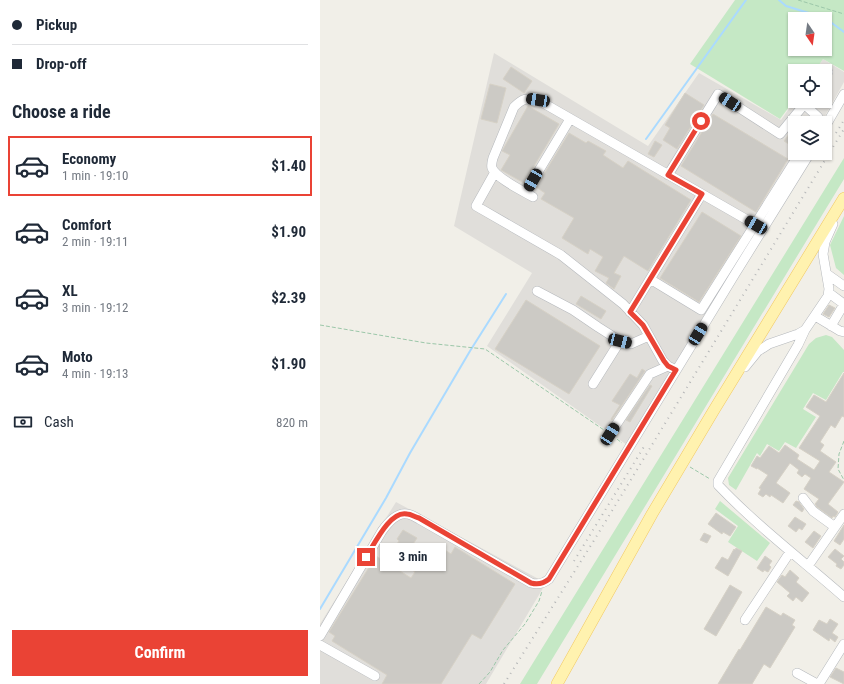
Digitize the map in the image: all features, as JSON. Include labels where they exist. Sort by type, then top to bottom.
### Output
[{"type":"main road","points":[[557,684],[652,514],[844,198]]},
{"type":"street","points":[[668,175],[718,94],[780,134],[802,108]]},
{"type":"street","points":[[831,116],[844,94]]},
{"type":"street","points":[[570,118],[530,194],[504,180],[494,172],[492,166],[493,158],[514,107],[520,101],[527,98],[538,100],[570,118],[668,175],[756,225]]},
{"type":"street","points":[[810,108],[817,116]]},
{"type":"street","points":[[650,279],[701,310],[796,160]]},
{"type":"street","points":[[320,636],[382,531],[387,524],[398,515],[407,514],[419,518],[531,583],[538,585],[549,579],[629,448],[672,368],[735,274],[806,160]]},
{"type":"street","points":[[494,172],[476,206],[561,255],[624,304],[643,325],[664,361],[672,368]]},
{"type":"street","points":[[630,312],[702,194]]},
{"type":"street","points":[[844,198],[825,242],[823,254],[829,289],[828,296],[805,330],[798,345],[718,481],[718,485],[733,500],[790,552],[844,597]]},
{"type":"street","points":[[827,274],[844,286]]},
{"type":"street","points":[[537,291],[573,310],[620,341],[631,344],[649,336]]},
{"type":"street","points":[[829,293],[844,304],[831,326]]},
{"type":"street","points":[[815,316],[843,332]]},
{"type":"street","points":[[728,388],[758,351],[769,344],[805,330]]},
{"type":"street","points":[[593,384],[620,341]]},
{"type":"street","points":[[610,434],[650,374],[672,368]]},
{"type":"street","points":[[803,498],[813,511],[835,527]]},
{"type":"street","points":[[808,566],[844,514]]},
{"type":"street","points":[[745,620],[790,552]]},
{"type":"street","points":[[320,645],[374,676]]},
{"type":"street","points":[[797,673],[818,684],[843,648]]},
{"type":"path","points":[[798,0],[844,14]]},
{"type":"path","points":[[320,325],[426,343],[484,349],[629,448]]},
{"type":"path","points":[[844,441],[839,454],[838,469],[844,480]]},
{"type":"path","points":[[683,462],[718,485]]},
{"type":"path","points":[[479,684],[490,672],[504,650],[525,624],[539,601],[542,593],[542,584]]},
{"type":"shaded area","points":[[494,53],[648,146],[699,73],[781,120],[789,108],[829,108],[825,116],[788,116],[788,160],[799,160],[627,445],[487,346],[532,273],[454,226]]},
{"type":"shaded area","points":[[823,59],[831,64],[820,64]]},
{"type":"shaded area","points":[[832,65],[844,72],[844,82],[832,103]]},
{"type":"shaded area","points":[[396,502],[546,583],[486,684],[320,684],[320,624]]},
{"type":"green space","points":[[735,0],[844,0],[844,71],[823,59],[820,64],[788,64],[788,108],[780,119],[690,64]]},
{"type":"green space","points":[[844,158],[844,179],[537,684],[520,684]]},
{"type":"green space","points":[[844,216],[844,275],[836,268],[830,245]]},
{"type":"green space","points":[[826,335],[832,337],[844,350],[844,372],[826,400],[813,393],[803,409],[816,417],[796,448],[785,442],[779,451],[767,444],[760,456],[757,453],[736,490],[729,485],[728,478],[809,344],[816,338]]},
{"type":"green space","points":[[720,501],[770,543],[757,561],[728,542],[738,526],[715,509]]},
{"type":"building","points":[[511,67],[532,81],[524,93],[503,79]]},
{"type":"building","points":[[490,84],[506,88],[497,123],[481,119]]},
{"type":"building","points":[[685,93],[704,105],[677,149],[663,140],[670,128],[665,125]]},
{"type":"building","points":[[528,106],[559,124],[524,183],[501,170],[510,155],[502,151]]},
{"type":"building","points":[[713,114],[788,159],[756,212],[681,166]]},
{"type":"building","points":[[569,133],[586,143],[588,141],[606,151],[603,155],[623,168],[628,161],[691,200],[648,271],[624,256],[614,273],[621,276],[614,289],[606,283],[609,278],[595,271],[603,257],[590,249],[588,254],[562,238],[574,218],[541,199],[545,193],[536,187]]},
{"type":"building","points":[[788,136],[788,144],[784,141]]},
{"type":"building","points":[[655,141],[662,145],[654,157],[648,154]]},
{"type":"building","points":[[702,212],[741,236],[699,302],[660,278]]},
{"type":"building","points":[[581,296],[606,311],[601,319],[576,304]]},
{"type":"building","points":[[526,300],[600,346],[569,394],[495,349]]},
{"type":"building","points":[[829,305],[835,308],[829,317],[823,314]]},
{"type":"building","points":[[642,369],[645,371],[612,420],[611,419],[620,405],[612,401],[630,374],[637,378]]},
{"type":"building","points":[[844,373],[844,417],[842,416],[835,428],[831,425],[820,442],[824,445],[820,451],[836,462],[829,472],[844,482],[828,504],[838,512],[835,517],[833,516],[832,518],[817,507],[815,504],[819,499],[804,489],[811,478],[805,474],[802,477],[797,473],[799,470],[790,463],[776,483],[790,493],[783,503],[771,495],[770,497],[766,494],[763,497],[758,494],[761,489],[759,488],[768,475],[751,466],[757,456],[760,458],[769,446],[779,453],[785,445],[799,455],[797,459],[814,470],[820,461],[799,448],[820,416],[806,407],[814,395],[826,402]]},
{"type":"building","points":[[650,385],[652,386],[630,422],[626,420]]},
{"type":"building","points":[[796,501],[799,502],[804,509],[802,512],[793,505]]},
{"type":"building","points":[[716,513],[736,527],[730,536],[723,532],[722,534],[708,524]]},
{"type":"building","points":[[795,517],[806,524],[802,530],[799,528],[796,532],[788,526]]},
{"type":"building","points":[[844,525],[844,539],[840,545],[834,541]]},
{"type":"building","points":[[403,530],[417,538],[406,555],[416,563],[421,555],[433,562],[442,548],[451,554],[455,547],[515,584],[481,639],[472,634],[441,684],[382,684],[387,675],[332,641],[335,636],[329,632],[376,556],[411,578],[415,572],[390,554],[399,541],[397,539]]},
{"type":"building","points":[[814,531],[821,536],[813,548],[805,542]]},
{"type":"building","points":[[704,533],[711,536],[707,543],[700,540]]},
{"type":"building","points":[[736,548],[742,551],[728,576],[715,568],[722,557],[728,560]]},
{"type":"building","points":[[835,549],[844,556],[841,559],[844,562],[844,565],[841,569],[828,557]]},
{"type":"building","points":[[765,556],[772,561],[769,565],[771,567],[768,572],[764,570],[763,572],[757,568]]},
{"type":"building","points":[[790,570],[799,578],[796,582],[809,593],[802,602],[796,597],[793,601],[787,596],[790,593],[777,582],[782,575],[785,577]]},
{"type":"building","points":[[730,585],[742,592],[716,636],[704,629]]},
{"type":"building","points":[[766,607],[781,616],[783,613],[795,620],[792,625],[795,627],[770,668],[764,664],[752,684],[718,684],[739,649],[740,650]]},
{"type":"building","points":[[830,619],[838,624],[832,633],[838,637],[835,642],[830,638],[829,641],[813,630],[819,620],[827,624]]},
{"type":"building","points":[[836,668],[844,672],[844,684],[830,677]]},
{"type":"waterway","points":[[646,139],[746,0]]},
{"type":"waterway","points":[[779,0],[786,6],[825,18],[844,32]]},
{"type":"waterway","points":[[320,609],[386,498],[410,453],[470,351],[506,294]]},
{"type":"railway","points":[[836,133],[844,120]]},
{"type":"railway","points":[[504,684],[593,542],[844,129]]},
{"type":"railway","points":[[574,561],[645,445]]},
{"type":"route","points":[[366,557],[387,524],[398,515],[407,514],[419,518],[531,583],[538,585],[549,579],[676,370],[668,366],[664,361],[643,325],[630,312],[702,194],[668,175],[701,121]]}]
